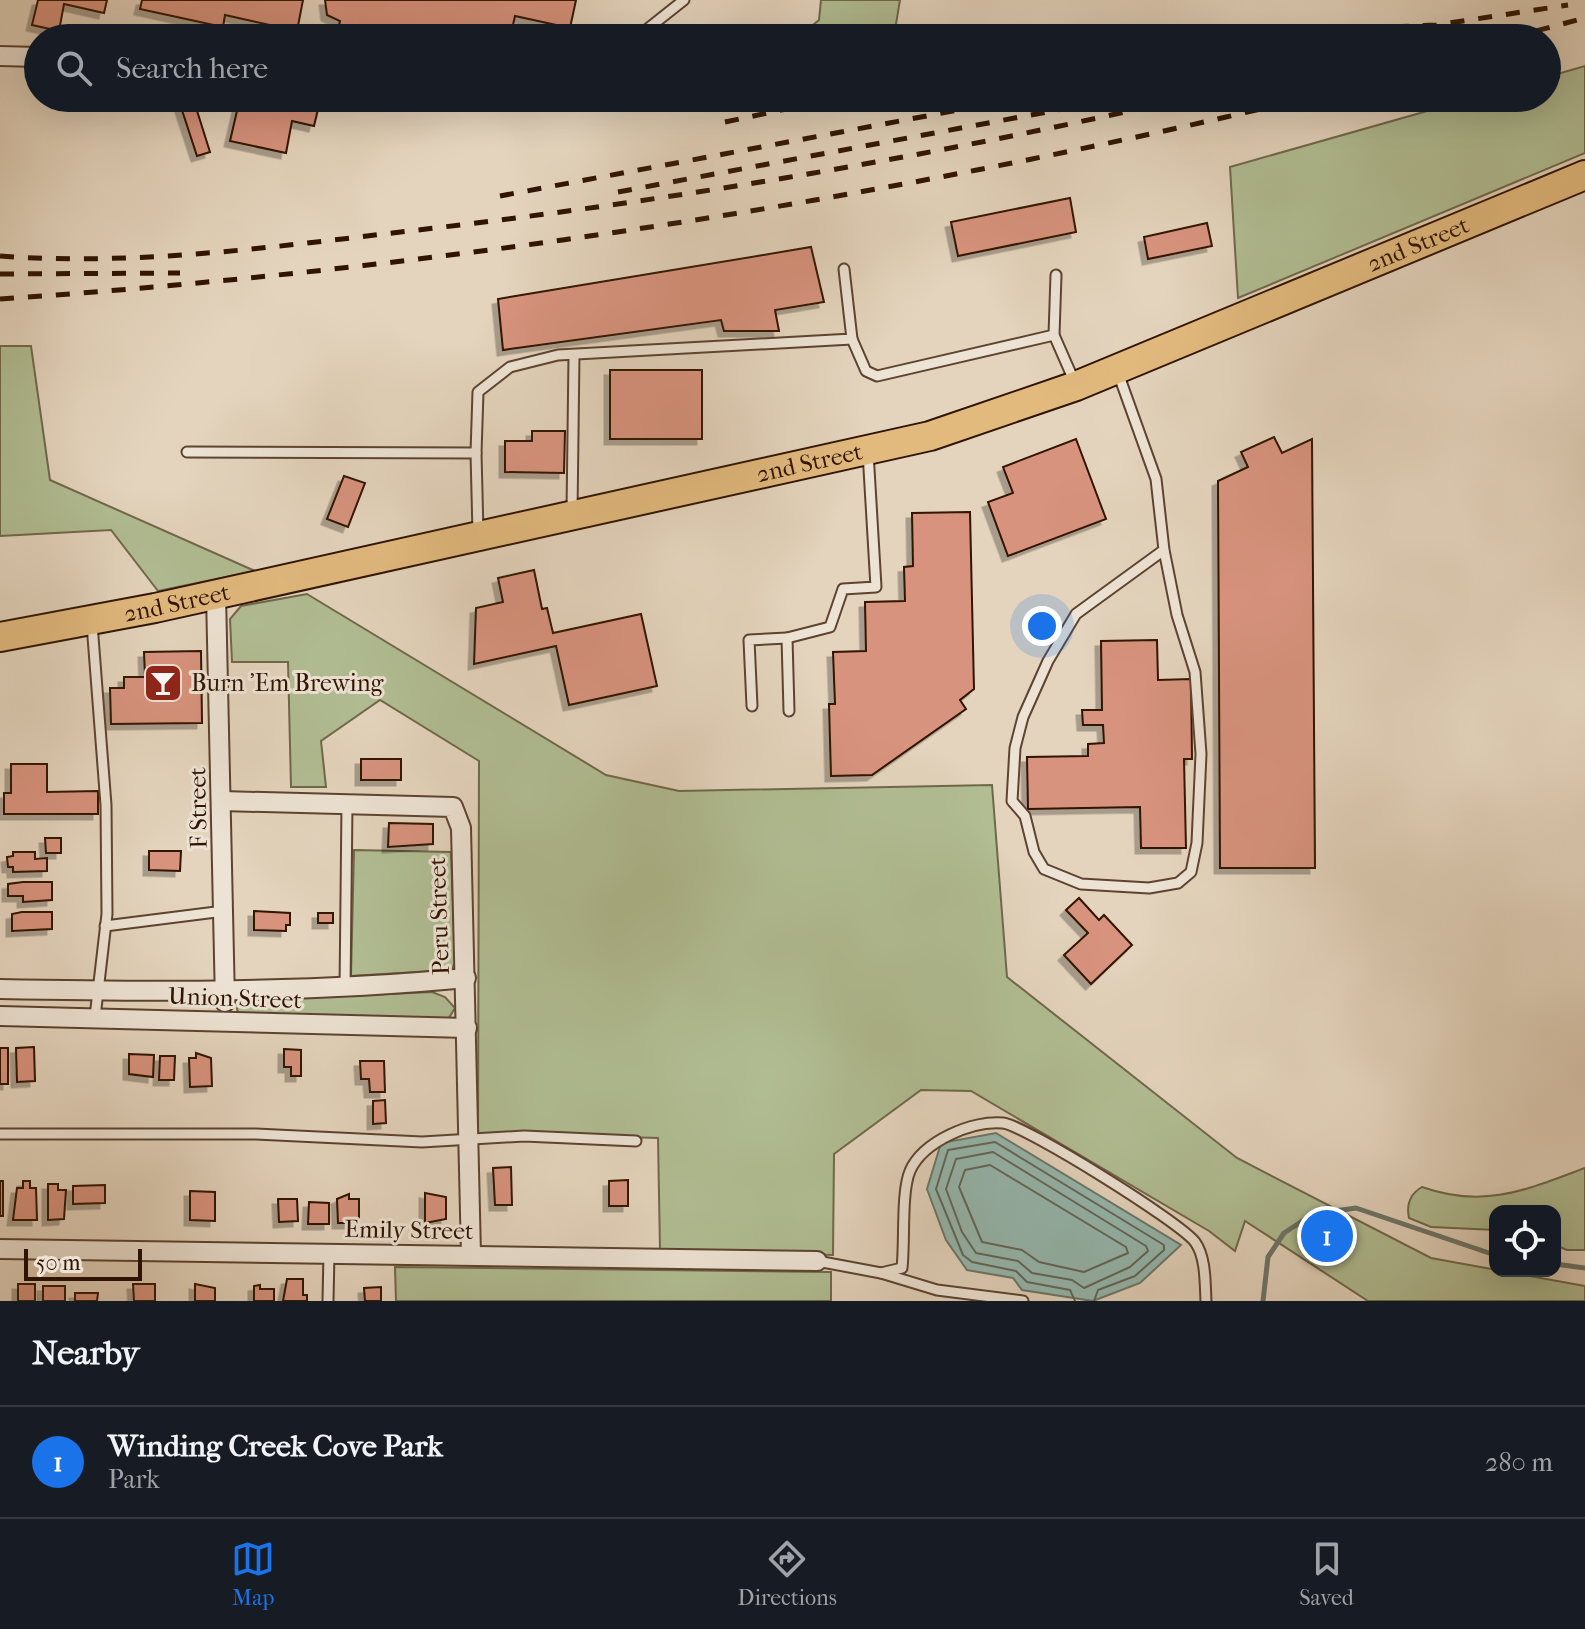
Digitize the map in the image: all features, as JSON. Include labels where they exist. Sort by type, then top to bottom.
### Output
[{"type":"main road","name":"2nd Street","points":[[0,637],[216,595],[868,452],[998,416],[1585,175]]},
{"type":"street","points":[[0,56],[24,57]]},
{"type":"street","name":"F Street","points":[[216,595],[225,1021]]},
{"type":"street","name":"Peru Street","points":[[222,801],[453,807],[461,828],[471,1255]]},
{"type":"street","name":"Union Street","points":[[0,989],[225,993],[345,989],[466,978]]},
{"type":"street","name":"Union Street","points":[[0,1016],[467,1028]]},
{"type":"street","name":"Emily Street","points":[[0,1249],[817,1261]]},
{"type":"lane","points":[[654,24],[684,0]]},
{"type":"lane","points":[[844,269],[852,339],[866,371],[877,376],[1054,335]]},
{"type":"lane","points":[[1056,275],[1054,335],[1076,386]]},
{"type":"lane","points":[[478,537],[478,392],[510,367],[574,355],[852,339]]},
{"type":"lane","points":[[572,517],[574,355]]},
{"type":"lane","points":[[1117,369],[1156,479],[1164,550],[1177,615],[1195,672],[1201,754],[1197,843],[1191,872],[1178,883],[1149,888],[1081,884],[1044,869],[1034,852],[1025,816],[1012,801],[1015,748],[1023,717],[1048,661],[1076,614],[1164,550]]},
{"type":"lane","points":[[187,452],[476,453]]},
{"type":"lane","points":[[752,706],[749,640],[787,638],[830,627],[843,589],[876,587],[868,452]]},
{"type":"lane","points":[[92,621],[106,805],[105,926],[95,991],[95,1017]]},
{"type":"lane","points":[[787,638],[789,711]]},
{"type":"lane","points":[[345,989],[348,948],[347,804]]},
{"type":"lane","points":[[105,926],[224,911]]},
{"type":"lane","points":[[881,1273],[902,1268],[905,1194],[910,1169],[941,1139],[977,1123],[1006,1123],[1037,1138],[1196,1242],[1205,1273],[1206,1301]]},
{"type":"lane","points":[[0,1134],[256,1134],[422,1142],[524,1136],[636,1141]]},
{"type":"lane","points":[[328,1301],[329,1253]]},
{"type":"lane","points":[[817,1261],[881,1273],[937,1290],[1023,1301]]},
{"type":"green space","points":[[821,0],[900,0],[896,24],[814,24],[819,20]]},
{"type":"green space","points":[[1585,66],[1585,153],[1238,298],[1230,167],[1424,112],[1561,112],[1561,73]]},
{"type":"green space","points":[[0,346],[31,346],[50,480],[255,571],[158,591],[111,530],[0,536]]},
{"type":"green space","points":[[307,594],[606,775],[679,791],[992,785],[1007,977],[1237,1158],[1431,1258],[1489,1269],[1489,1277],[1536,1277],[1585,1286],[1585,1301],[1368,1301],[1245,1221],[1235,1251],[1209,1231],[971,1091],[921,1090],[834,1154],[833,1255],[660,1250],[658,1138],[478,1133],[479,761],[380,700],[321,741],[326,787],[291,787],[288,662],[232,662],[230,619],[241,606]]},
{"type":"green space","points":[[354,850],[451,852],[455,963],[451,970],[351,976]]},
{"type":"green space","points":[[432,992],[445,997],[455,1008],[447,1021],[239,1015],[237,1009],[238,1004],[252,1000]]},
{"type":"green space","points":[[1585,1168],[1585,1250],[1561,1248],[1561,1205],[1489,1205],[1489,1230],[1431,1227],[1409,1218],[1410,1200],[1422,1187],[1465,1196],[1485,1196],[1505,1194]]},
{"type":"green space","points":[[395,1267],[831,1272],[831,1301],[396,1301]]},
{"type":"water","points":[[996,1133],[1181,1245],[1140,1283],[1093,1301],[1022,1290],[1013,1278],[967,1270],[946,1240],[927,1189],[941,1143]]},
{"type":"building","points":[[38,0],[107,0],[104,13],[64,4],[60,24],[32,24]]},
{"type":"building","points":[[142,0],[303,0],[298,24],[266,24],[225,15],[224,24],[209,24],[140,9]]},
{"type":"building","points":[[325,0],[576,0],[571,24],[552,24],[515,16],[513,24],[339,24],[340,21],[327,15]]},
{"type":"building","points":[[183,112],[197,112],[210,152],[197,156]]},
{"type":"building","points":[[237,112],[317,112],[314,126],[292,121],[286,153],[230,141]]},
{"type":"building","points":[[1070,198],[1076,232],[958,256],[951,222]]},
{"type":"building","points":[[1207,223],[1212,246],[1148,259],[1144,237]]},
{"type":"building","points":[[811,247],[824,302],[775,310],[779,331],[724,331],[721,320],[503,350],[498,299]]},
{"type":"building","points":[[610,370],[702,370],[702,439],[610,439]]},
{"type":"building","points":[[532,431],[565,431],[564,473],[505,472],[505,441],[532,441]]},
{"type":"building","points":[[1274,437],[1282,453],[1312,439],[1315,868],[1220,868],[1218,481],[1248,467],[1241,452]]},
{"type":"building","points":[[1076,439],[1106,519],[1008,556],[988,502],[1013,493],[1003,467]]},
{"type":"building","points":[[344,476],[365,483],[348,527],[327,519]]},
{"type":"building","points":[[970,512],[974,689],[960,700],[966,709],[872,775],[831,776],[829,704],[835,704],[833,652],[866,651],[865,602],[905,601],[904,567],[913,566],[912,513]]},
{"type":"building","points":[[534,570],[542,609],[547,608],[553,633],[641,614],[657,686],[569,705],[556,646],[474,664],[476,608],[503,602],[498,578]]},
{"type":"building","points":[[1157,640],[1158,680],[1191,679],[1192,759],[1184,759],[1186,848],[1141,848],[1140,807],[1028,809],[1027,757],[1088,756],[1088,744],[1104,743],[1103,725],[1083,725],[1082,710],[1102,710],[1101,641]]},
{"type":"building","name":"Burn 'Em Brewing","points":[[201,651],[202,723],[111,724],[110,688],[124,688],[124,677],[145,677],[144,652]]},
{"type":"building","points":[[361,759],[401,759],[401,780],[361,780]]},
{"type":"building","points":[[11,764],[47,764],[47,792],[98,791],[98,814],[4,814],[4,793],[11,793]]},
{"type":"building","points":[[389,823],[433,824],[433,844],[388,847]]},
{"type":"building","points":[[45,838],[61,838],[61,853],[46,853]]},
{"type":"building","points":[[149,851],[181,851],[180,871],[149,870]]},
{"type":"building","points":[[13,852],[35,852],[35,859],[47,858],[47,871],[13,872],[13,867],[8,867],[7,857],[13,856]]},
{"type":"building","points":[[52,882],[52,900],[23,902],[23,896],[8,896],[8,884]]},
{"type":"building","points":[[1079,898],[1099,920],[1104,915],[1132,945],[1091,984],[1064,955],[1088,933],[1066,910]]},
{"type":"building","points":[[254,911],[290,913],[290,925],[286,925],[286,931],[254,930]]},
{"type":"building","points":[[52,912],[52,929],[12,931],[12,914]]},
{"type":"building","points":[[318,913],[333,913],[333,923],[318,923]]},
{"type":"building","points":[[34,1047],[35,1081],[17,1082],[16,1048]]},
{"type":"building","points":[[0,1048],[8,1048],[8,1084],[0,1084]]},
{"type":"building","points":[[284,1049],[301,1050],[301,1076],[291,1076],[291,1067],[284,1067]]},
{"type":"building","points":[[196,1053],[211,1058],[212,1086],[190,1087],[189,1058],[196,1058]]},
{"type":"building","points":[[129,1054],[154,1055],[153,1077],[129,1074]]},
{"type":"building","points":[[160,1056],[175,1056],[174,1080],[159,1080]]},
{"type":"building","points":[[360,1061],[384,1061],[385,1092],[370,1092],[369,1079],[361,1079]]},
{"type":"building","points":[[385,1100],[386,1123],[373,1124],[373,1101]]},
{"type":"building","points":[[511,1167],[512,1205],[495,1205],[493,1168]]},
{"type":"building","points":[[628,1180],[628,1206],[609,1206],[609,1181]]},
{"type":"building","points":[[0,1181],[3,1181],[3,1216],[0,1216]]},
{"type":"building","points":[[23,1181],[30,1181],[30,1188],[36,1188],[37,1220],[13,1220],[17,1188],[23,1188]]},
{"type":"building","points":[[48,1184],[58,1184],[58,1190],[66,1190],[64,1219],[48,1220]]},
{"type":"building","points":[[105,1185],[105,1203],[73,1204],[73,1186]]},
{"type":"building","points":[[190,1191],[215,1192],[215,1221],[190,1220]]},
{"type":"building","points":[[425,1193],[446,1197],[446,1219],[425,1223]]},
{"type":"building","points":[[349,1194],[349,1199],[359,1199],[359,1223],[338,1223],[337,1199]]},
{"type":"building","points":[[278,1199],[297,1199],[298,1221],[279,1222]]},
{"type":"building","points":[[309,1202],[329,1203],[329,1224],[308,1224]]},
{"type":"building","points":[[287,1279],[303,1279],[303,1295],[307,1295],[307,1301],[283,1301]]},
{"type":"building","points":[[18,1284],[35,1284],[35,1301],[18,1301]]},
{"type":"building","points":[[133,1284],[155,1284],[155,1301],[134,1301]]},
{"type":"building","points":[[195,1284],[215,1288],[215,1301],[195,1301]]},
{"type":"building","points":[[260,1285],[260,1289],[274,1289],[274,1301],[254,1301],[254,1286]]},
{"type":"building","points":[[43,1286],[65,1286],[65,1301],[43,1301]]},
{"type":"building","points":[[381,1287],[381,1301],[365,1301],[364,1288]]},
{"type":"building","points":[[75,1293],[98,1293],[97,1301],[75,1301]]},
{"type":"waterway","points":[[1263,1301],[1268,1257],[1284,1233],[1313,1214],[1356,1208],[1489,1253]]},
{"type":"waterway","points":[[1561,1265],[1585,1268]]},
{"type":"railway","points":[[1443,24],[1568,5]]},
{"type":"railway","points":[[1561,24],[1585,18]]},
{"type":"railway","points":[[725,122],[772,112]]},
{"type":"railway","points":[[500,196],[947,112]]},
{"type":"railway","points":[[618,192],[1047,112]]},
{"type":"railway","points":[[0,256],[154,257],[307,243],[507,219],[800,175],[1123,112]]},
{"type":"railway","points":[[0,299],[330,269],[658,226],[984,169],[1246,112]]},
{"type":"railway","points":[[0,274],[180,273]]},
{"type":"place","name":"Burn 'Em Brewing","points":[[163,683]]},
{"type":"place","name":"Winding Creek Cove Park","points":[[1327,1236]]}]
